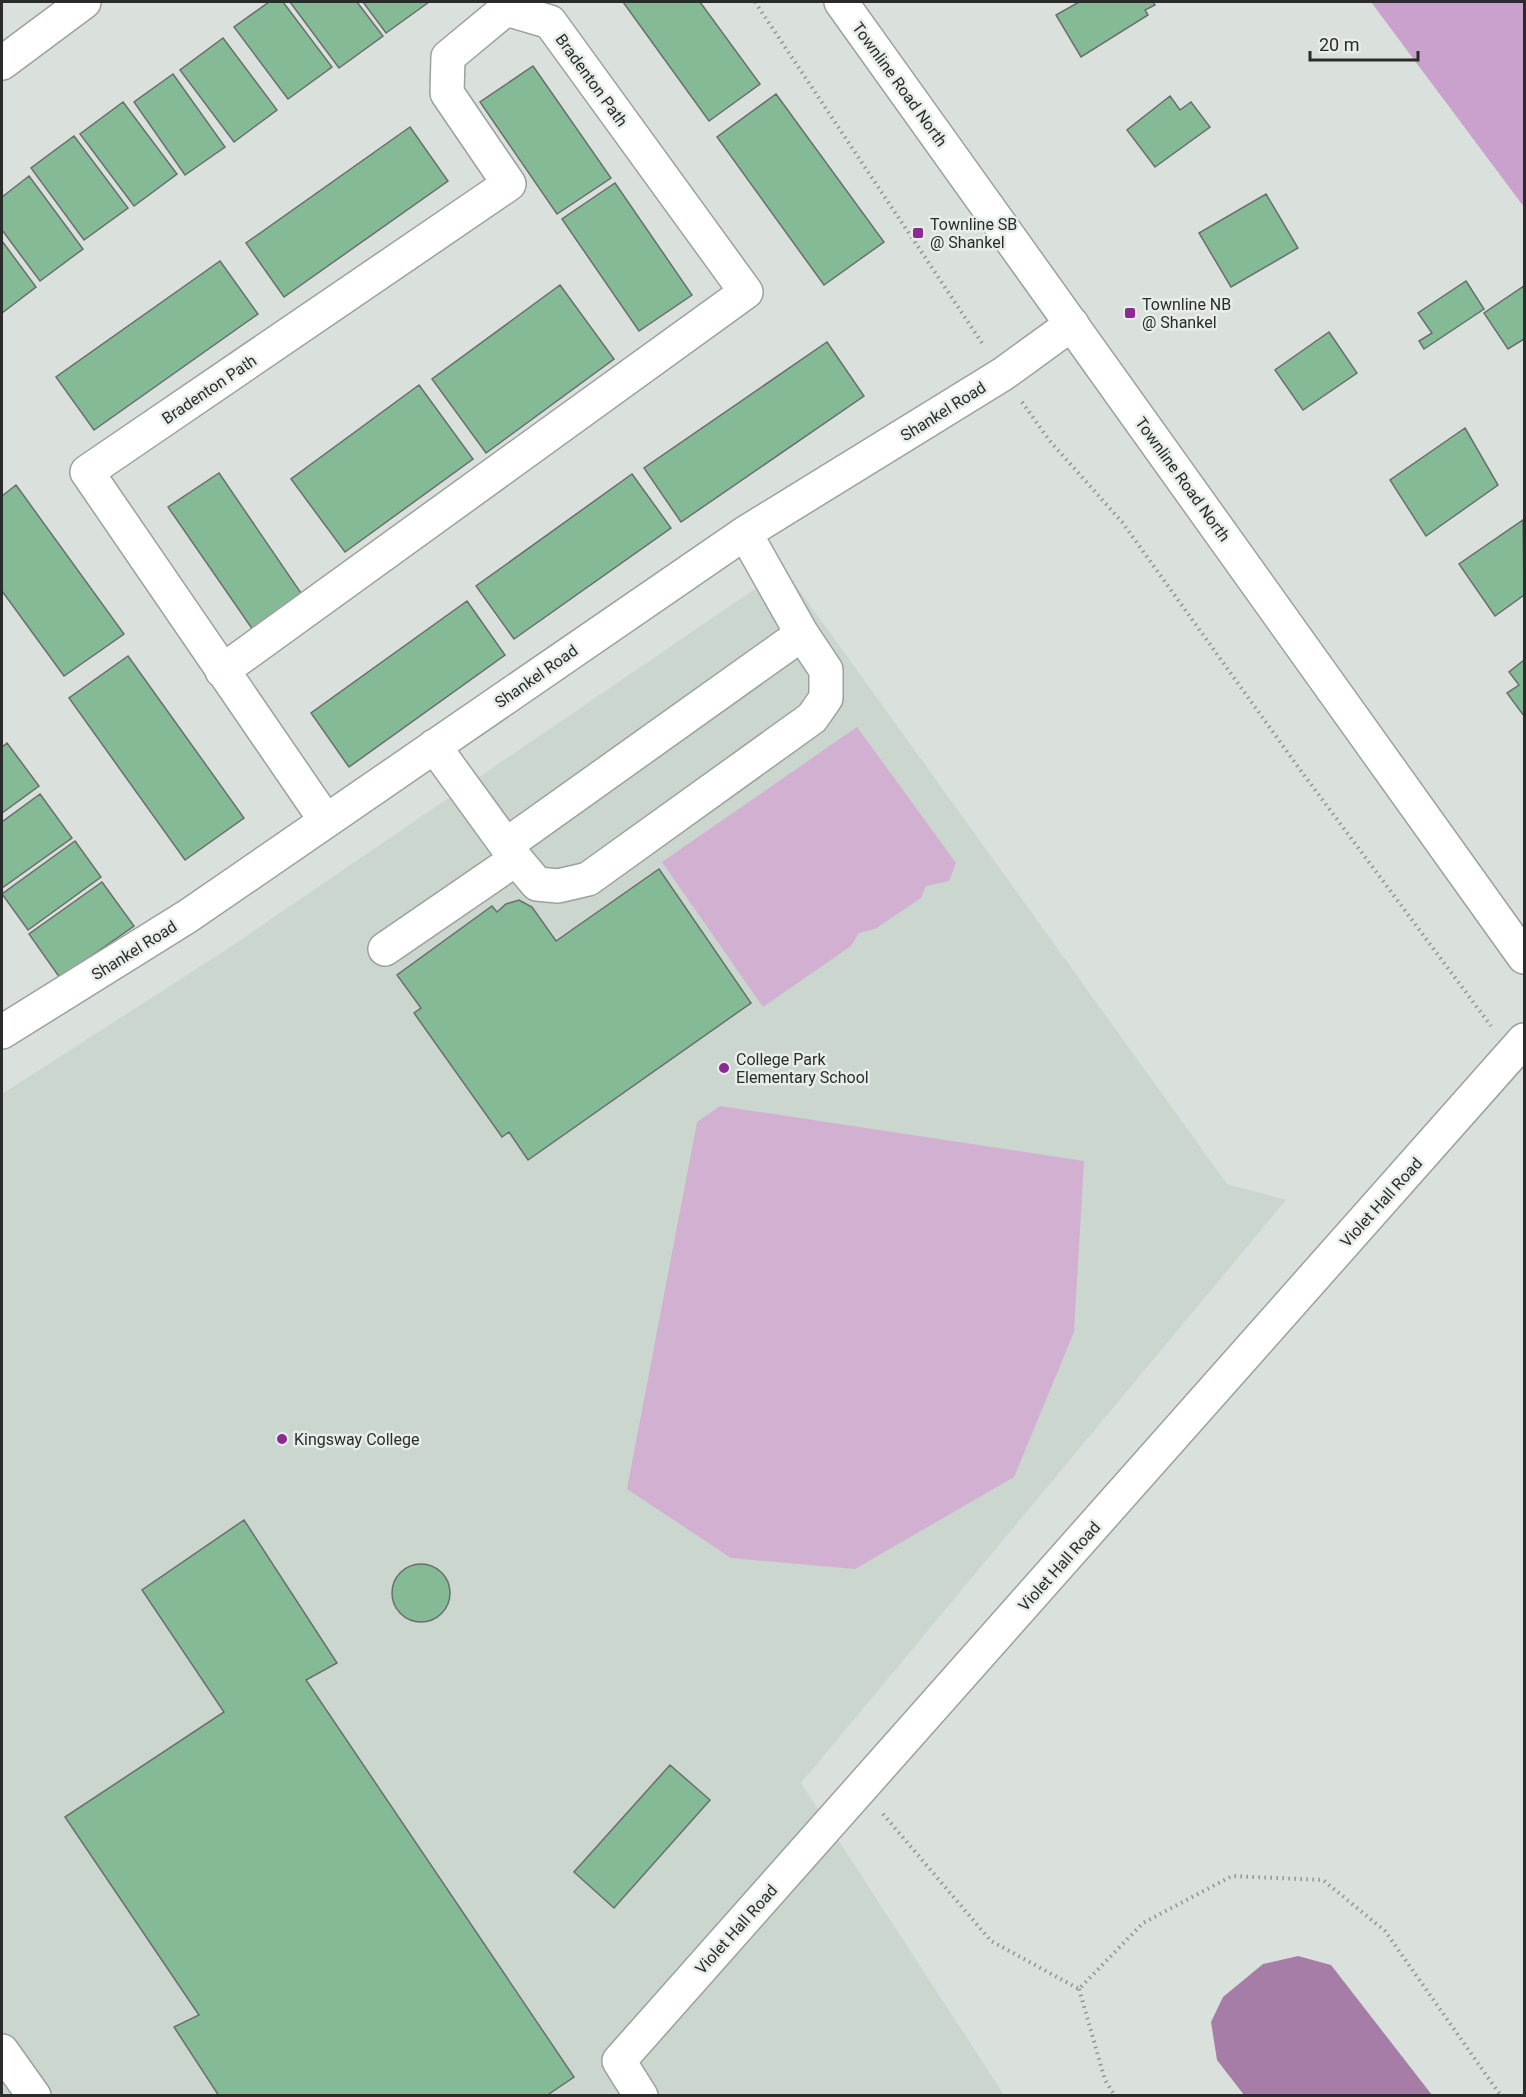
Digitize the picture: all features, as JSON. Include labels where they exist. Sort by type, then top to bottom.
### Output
[{"type":"street","points":[[2,63],[84,2]]},
{"type":"street","name":"Townline Road North","points":[[841,2],[1524,957]]},
{"type":"street","name":"Bradenton Path","points":[[222,671],[746,292],[550,22],[507,9],[448,57],[447,93],[509,184],[87,472],[222,671],[326,821]]},
{"type":"street","name":"Shankel Road","points":[[2,1032],[188,916],[745,533],[1003,375],[1072,324]]},
{"type":"street","points":[[434,746],[537,884],[558,886],[588,879],[812,718],[826,698],[826,670],[802,634],[745,533]]},
{"type":"street","points":[[386,949],[511,852],[802,634]]},
{"type":"street","name":"Violet Hall Road","points":[[640,2096],[619,2061],[1518,1047]]},
{"type":"street","points":[[2,2051],[34,2096]]},
{"type":"path","points":[[755,2],[1003,375],[1049,440],[1122,522],[1301,771],[1518,1047]]},
{"type":"path","points":[[861,1789],[991,1941],[1079,1989],[1105,2080],[1115,2096]]},
{"type":"path","points":[[1079,1989],[1143,1923],[1232,1876],[1323,1880],[1385,1931],[1501,2096]]},
{"type":"shaded area","points":[[1371,2],[1524,2],[1524,207]]},
{"type":"shaded area","points":[[784,569],[1227,1184],[1286,1200],[801,1783],[1004,2095],[2,2096],[2,1094],[223,952]]},
{"type":"shaded area","points":[[857,727],[956,863],[949,881],[926,886],[921,898],[875,929],[859,933],[851,946],[763,1007],[662,862]]},
{"type":"shaded area","points":[[720,1106],[1084,1161],[1074,1332],[1014,1477],[855,1569],[731,1558],[627,1489],[697,1122]]},
{"type":"shaded area","points":[[1298,1956],[1331,1965],[1432,2095],[1244,2095],[1217,2060],[1211,2022],[1223,1997],[1263,1964]]},
{"type":"building","points":[[269,2],[283,2],[332,67],[288,99],[234,27]]},
{"type":"building","points":[[290,2],[357,2],[383,36],[339,68]]},
{"type":"building","points":[[363,2],[429,2],[386,33]]},
{"type":"building","points":[[623,2],[700,2],[760,84],[709,121]]},
{"type":"building","points":[[1079,2],[1153,2],[1155,5],[1145,10],[1148,15],[1081,57],[1056,15]]},
{"type":"building","points":[[223,38],[277,110],[234,142],[180,70]]},
{"type":"building","points":[[533,66],[611,178],[557,214],[480,102]]},
{"type":"building","points":[[173,74],[225,147],[185,175],[134,102]]},
{"type":"building","points":[[776,94],[884,242],[824,285],[717,137]]},
{"type":"building","points":[[1170,96],[1180,110],[1191,102],[1210,127],[1155,167],[1127,130]]},
{"type":"building","points":[[123,102],[177,174],[134,206],[80,134]]},
{"type":"building","points":[[410,127],[448,181],[284,297],[246,243]]},
{"type":"building","points":[[74,136],[128,208],[84,240],[31,168]]},
{"type":"building","points":[[29,176],[83,249],[40,281],[2,230],[2,197]]},
{"type":"building","points":[[615,183],[692,295],[639,331],[562,219]]},
{"type":"building","points":[[1266,194],[1298,248],[1231,287],[1199,233]]},
{"type":"building","points":[[2,241],[36,287],[2,313]]},
{"type":"building","points":[[220,261],[258,314],[94,430],[56,377]]},
{"type":"building","points":[[1466,281],[1484,309],[1424,349],[1419,341],[1432,333],[1418,313]]},
{"type":"building","points":[[560,285],[614,359],[486,453],[432,379]]},
{"type":"building","points":[[1524,286],[1524,339],[1508,349],[1484,313]]},
{"type":"building","points":[[1329,332],[1357,373],[1303,410],[1275,370]]},
{"type":"building","points":[[827,342],[864,396],[681,522],[644,468]]},
{"type":"building","points":[[419,385],[473,459],[345,552],[291,479]]},
{"type":"building","points":[[1465,428],[1498,485],[1426,536],[1390,480]]},
{"type":"building","points":[[219,473],[303,596],[253,630],[168,507]]},
{"type":"building","points":[[632,474],[671,528],[514,639],[476,586]]},
{"type":"building","points":[[16,485],[124,634],[64,676],[2,591],[2,496]]},
{"type":"building","points":[[1523,520],[1524,595],[1495,616],[1459,564]]},
{"type":"building","points":[[467,601],[505,655],[349,767],[311,713]]},
{"type":"building","points":[[128,656],[244,818],[185,860],[69,698]]},
{"type":"building","points":[[1524,660],[1524,716],[1507,693],[1519,685],[1509,672]]},
{"type":"building","points":[[7,743],[39,786],[2,813],[2,747]]},
{"type":"building","points":[[40,794],[72,838],[2,888],[2,822]]},
{"type":"building","points":[[75,841],[101,877],[28,930],[2,894]]},
{"type":"building","points":[[659,869],[751,1003],[528,1160],[509,1132],[502,1137],[414,1013],[421,1008],[397,975],[492,906],[497,912],[506,904],[519,900],[532,907],[556,941]]},
{"type":"building","points":[[102,882],[134,926],[60,978],[29,934]]},
{"type":"building","points":[[244,1520],[337,1663],[306,1680],[574,2077],[546,2096],[219,2096],[174,2027],[199,2015],[65,1817],[224,1712],[142,1590]]},
{"type":"building","points":[[421,1564],[432,1566],[445,1577],[450,1593],[448,1604],[437,1617],[421,1622],[410,1620],[397,1609],[392,1593],[394,1582],[405,1569]]},
{"type":"building","points":[[670,1765],[710,1800],[614,1908],[574,1872]]},
{"type":"place","name":"Townline SB @ Shankel","points":[[918,233]]},
{"type":"place","name":"Townline NB @ Shankel","points":[[1130,313]]},
{"type":"place","name":"College Park Elementary School","points":[[724,1068]]},
{"type":"place","name":"Kingsway College","points":[[282,1439]]}]
